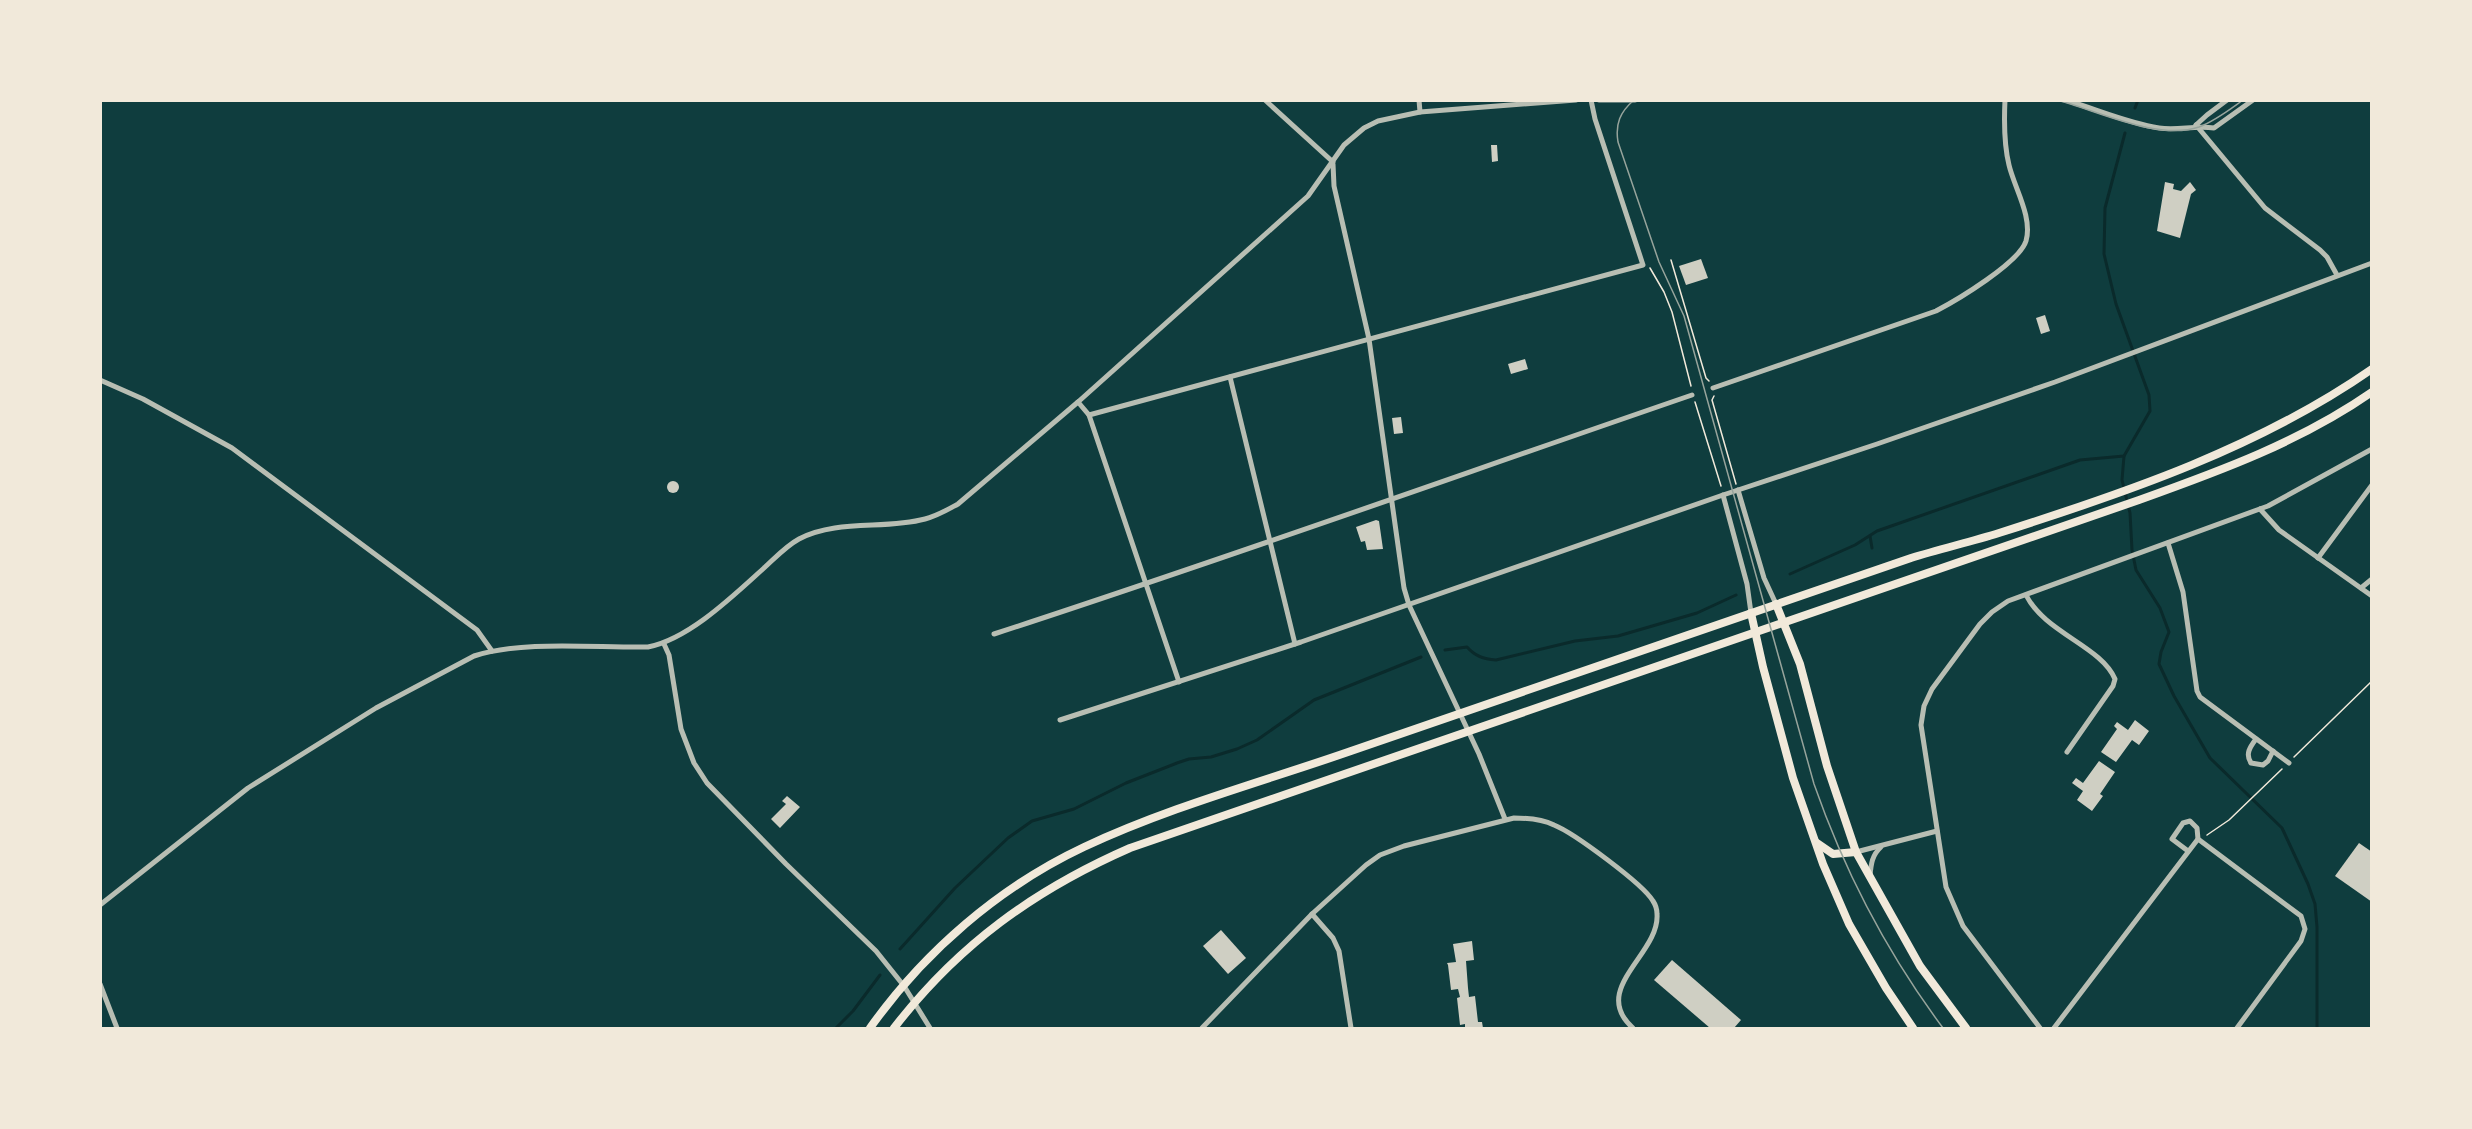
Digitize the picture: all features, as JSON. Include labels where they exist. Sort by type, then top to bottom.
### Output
[{"type":"main road","points":[[870,1029],[904,986],[945,942],[992,903],[1043,870],[1083,848],[1159,816],[1776,604],[1919,556],[2000,533],[2115,493],[2222,452],[2274,428],[2312,408],[2372,369]]},
{"type":"main road","points":[[894,1029],[915,1002],[959,956],[988,931],[1035,897],[1094,864],[1166,835],[2139,500],[2283,444],[2372,392]]},
{"type":"main road","points":[[1776,604],[1800,664],[1827,766],[1856,852],[1920,966],[1966,1029]]},
{"type":"main road","points":[[1751,613],[1793,778],[1828,878],[1849,924],[1913,1029]]},
{"type":"main road","points":[[1816,842],[1833,854],[1856,852]]},
{"type":"street","points":[[1265,100],[1333,162],[1334,186],[1370,339],[1404,588],[1409,605],[1468,731],[1504,819]]},
{"type":"street","points":[[1419,100],[1420,112]]},
{"type":"street","points":[[100,905],[248,788],[376,708],[459,664],[492,651],[520,647],[648,647],[664,644],[711,613],[797,540],[816,531],[838,527],[924,520],[941,514],[958,504],[1078,402],[1312,192],[1344,145],[1364,128],[1378,121],[1420,112],[1576,100]]},
{"type":"street","points":[[1089,415],[1646,264],[1590,100]]},
{"type":"street","points":[[1599,100],[1635,100]]},
{"type":"street","points":[[1713,388],[1936,311],[1967,295],[2013,258],[2026,241],[2026,220],[2008,163],[2005,100]]},
{"type":"street","points":[[2065,100],[2150,126],[2175,129],[2196,125],[2214,128],[2253,100]]},
{"type":"street","points":[[2196,125],[2227,100]]},
{"type":"street","points":[[2196,125],[2265,208],[2320,249],[2337,275]]},
{"type":"street","points":[[1060,720],[1295,644],[1723,495],[1877,444],[2124,356],[2372,263]]},
{"type":"street","points":[[1230,377],[1295,644]]},
{"type":"street","points":[[100,380],[143,399],[232,448],[477,630],[492,651]]},
{"type":"street","points":[[994,634],[1148,584],[1269,540],[1692,395]]},
{"type":"street","points":[[1078,402],[1089,415],[1179,681]]},
{"type":"street","points":[[2040,1029],[1959,918],[1946,887],[1921,725],[1924,706],[1932,689],[1980,624],[2008,601],[2260,509],[2372,449]]},
{"type":"street","points":[[2318,558],[2372,485]]},
{"type":"street","points":[[1738,490],[1764,578],[1776,604]]},
{"type":"street","points":[[1723,495],[1747,584],[1751,613]]},
{"type":"street","points":[[2260,509],[2279,530],[2372,596]]},
{"type":"street","points":[[2168,543],[2183,592],[2198,691],[2205,702],[2289,763]]},
{"type":"street","points":[[2361,588],[2372,579]]},
{"type":"street","points":[[2026,595],[2033,608],[2043,618],[2108,666],[2115,679],[2113,686],[2067,752]]},
{"type":"street","points":[[664,644],[669,655],[681,729],[694,763],[707,783],[876,951],[904,986],[930,1029]]},
{"type":"street","points":[[2256,739],[2248,750],[2251,763],[2263,765],[2273,751]]},
{"type":"street","points":[[1202,1029],[1332,894],[1380,855],[1404,846],[1504,819],[1529,818],[1555,825],[1638,884],[1653,900],[1658,912],[1651,942],[1622,981],[1619,1001],[1622,1015],[1633,1029]]},
{"type":"street","points":[[2188,851],[2172,839],[2183,823],[2190,821],[2195,824],[2198,839],[2301,916],[2305,928],[2301,941],[2237,1029]]},
{"type":"street","points":[[1856,852],[1937,831]]},
{"type":"street","points":[[2054,1029],[2198,839]]},
{"type":"street","points":[[1870,878],[1871,863],[1875,852],[1884,844]]},
{"type":"street","points":[[1312,914],[1333,939],[1339,951],[1352,1029]]},
{"type":"street","points":[[100,984],[117,1029]]},
{"type":"path","points":[[1671,260],[1706,378],[1715,393],[1712,400],[1738,490]]},
{"type":"path","points":[[1646,264],[1672,312],[1692,382],[1692,395],[1698,405],[1723,495]]},
{"type":"path","points":[[2198,839],[2217,830],[2258,793],[2372,681]]},
{"type":"building","points":[[1491,145],[1497,145],[1498,161],[1492,162]]},
{"type":"building","points":[[2165,182],[2174,184],[2173,189],[2181,191],[2190,182],[2196,190],[2191,194],[2180,238],[2157,231]]},
{"type":"building","points":[[1701,259],[1708,278],[1686,285],[1679,266]]},
{"type":"building","points":[[2045,315],[2050,331],[2041,334],[2036,318]]},
{"type":"building","points":[[1525,359],[1528,369],[1511,374],[1508,364]]},
{"type":"building","points":[[1401,417],[1403,433],[1394,434],[1392,418]]},
{"type":"building","points":[[675,481],[679,487],[675,493],[671,493],[667,485]]},
{"type":"building","points":[[1379,521],[1383,549],[1367,550],[1365,541],[1361,542],[1356,527]]},
{"type":"building","points":[[2135,720],[2149,731],[2139,745],[2132,740],[2116,762],[2101,752],[2117,729],[2114,726],[2117,722],[2128,730]]},
{"type":"building","points":[[2099,761],[2115,772],[2100,794],[2103,796],[2092,811],[2077,800],[2083,791],[2072,783],[2076,778],[2083,783]]},
{"type":"building","points":[[787,796],[800,807],[780,828],[771,819],[786,804],[782,801]]},
{"type":"building","points":[[2359,843],[2372,852],[2372,902],[2335,876]]},
{"type":"building","points":[[1221,930],[1246,958],[1228,974],[1203,946]]},
{"type":"building","points":[[1472,941],[1474,960],[1466,961],[1469,997],[1475,996],[1478,1022],[1482,1022],[1483,1028],[1465,1028],[1465,1024],[1460,1025],[1457,998],[1460,997],[1458,989],[1451,990],[1447,963],[1456,962],[1453,944]]},
{"type":"building","points":[[1672,960],[1741,1020],[1734,1028],[1710,1028],[1654,980]]},
{"type":"waterway","points":[[2135,108],[2138,100]]},
{"type":"waterway","points":[[1790,574],[1855,545],[1877,531],[2080,460],[2124,456],[2150,411],[2149,395],[2116,304],[2104,254],[2105,208],[2125,133]]},
{"type":"waterway","points":[[2124,456],[2122,480],[2130,513],[2132,550],[2136,570],[2160,608],[2169,632],[2159,664],[2174,696],[2210,758],[2282,828],[2315,904],[2317,1028]]},
{"type":"waterway","points":[[1870,536],[1872,548]]},
{"type":"waterway","points":[[1445,650],[1467,647],[1473,653],[1496,660],[1575,641],[1618,636],[1697,613],[1736,595]]},
{"type":"waterway","points":[[900,949],[955,888],[1008,838],[1032,821],[1074,809],[1126,783],[1177,763],[1189,759],[1211,757],[1237,749],[1257,740],[1314,700],[1421,657]]},
{"type":"waterway","points":[[836,1028],[853,1011],[880,975]]},
{"type":"tram line","points":[[1634,100],[1625,109],[1620,119],[1617,130],[1618,142],[1659,262],[1684,316],[1814,784],[1839,849],[1869,911],[1904,971],[1943,1028]]},
{"type":"tram line","points":[[2057,100],[2128,123],[2165,130],[2199,127],[2211,122],[2243,100]]}]
